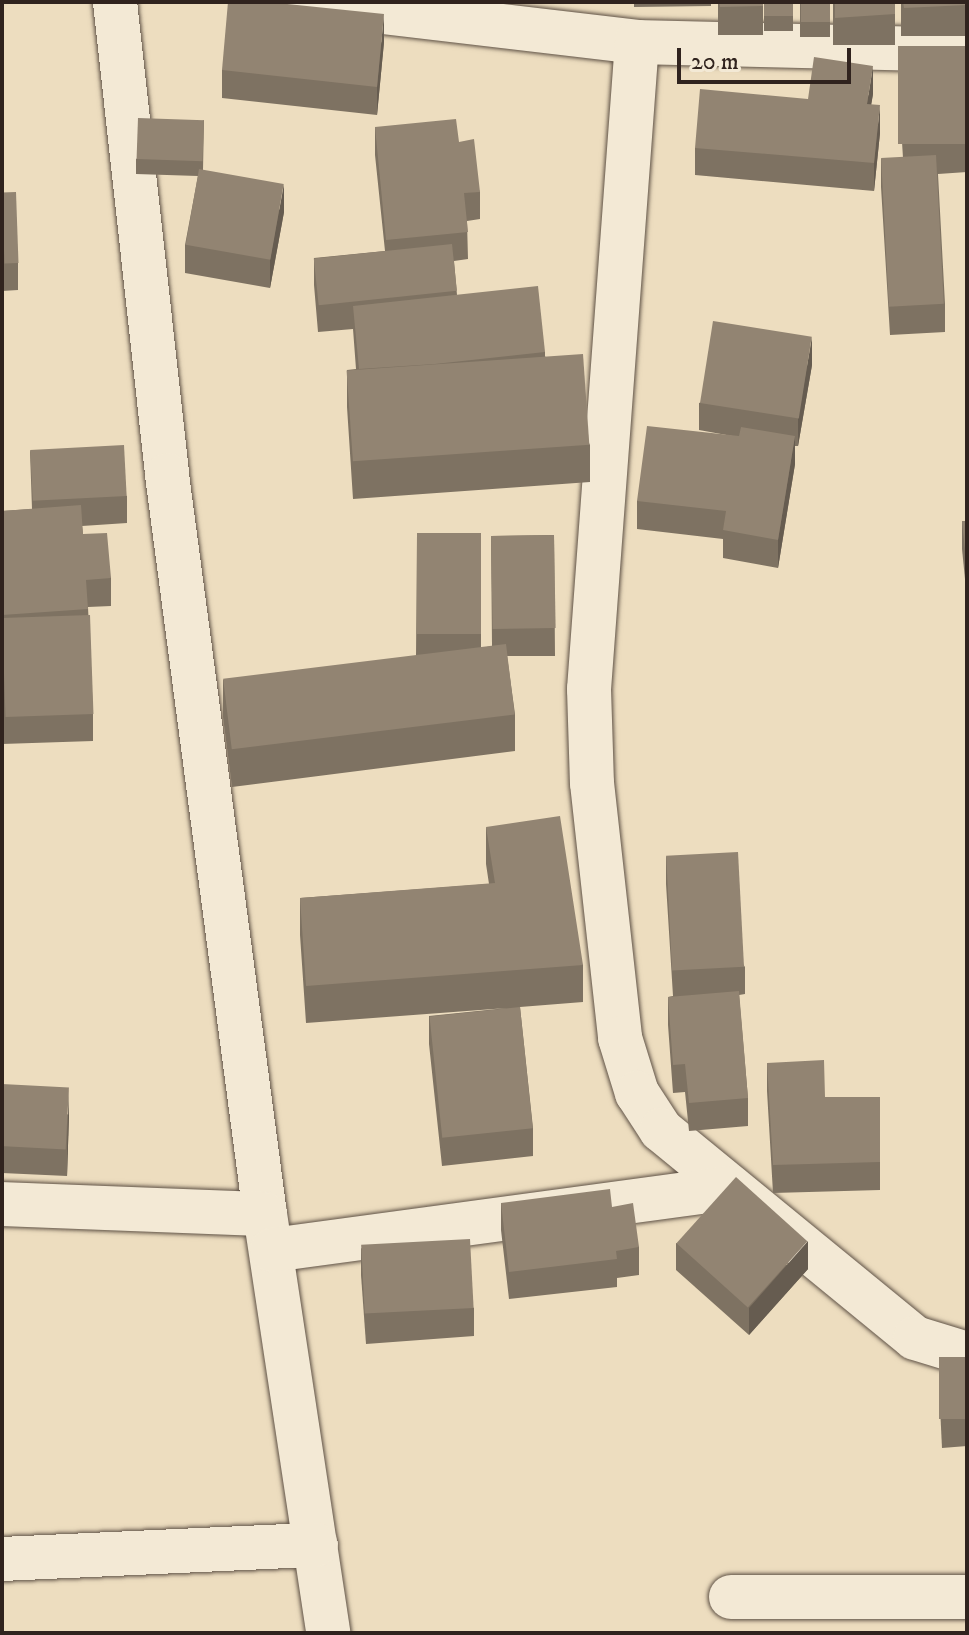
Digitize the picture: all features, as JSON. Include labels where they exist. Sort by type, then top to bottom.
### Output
[{"type":"street","points":[[115,2],[144,292],[269,1232],[328,1633]]},
{"type":"street","points":[[298,2],[637,42],[967,50]]},
{"type":"street","points":[[637,42],[589,689],[592,783],[620,1038],[637,1093],[661,1130],[915,1338],[967,1354]]},
{"type":"street","points":[[2,1204],[269,1232],[731,1188]]},
{"type":"street","points":[[2,1559],[316,1545]]},
{"type":"street","points":[[731,1597],[967,1597]]},
{"type":"building","points":[[228,2],[268,2],[384,14],[377,87],[222,70]]},
{"type":"building","points":[[719,2],[763,2],[763,6],[720,7]]},
{"type":"building","points":[[764,2],[793,2],[793,16],[764,16]]},
{"type":"building","points":[[801,2],[830,2],[830,22],[801,22]]},
{"type":"building","points":[[835,2],[895,2],[895,14],[835,18]]},
{"type":"building","points":[[903,2],[967,2],[967,5],[904,8]]},
{"type":"building","points":[[898,46],[967,46],[967,144],[898,144]]},
{"type":"building","points":[[814,57],[873,66],[867,104],[880,105],[874,163],[695,148],[700,89],[808,99]]},
{"type":"building","points":[[138,118],[204,120],[203,161],[137,159]]},
{"type":"building","points":[[456,119],[459,142],[474,139],[480,192],[464,193],[468,232],[386,240],[375,127]]},
{"type":"building","points":[[936,155],[944,304],[889,307],[881,158]]},
{"type":"building","points":[[199,169],[284,184],[270,260],[186,245]]},
{"type":"building","points":[[2,192],[16,192],[18,263],[4,263]]},
{"type":"building","points":[[452,244],[457,291],[319,305],[314,259]]},
{"type":"building","points":[[538,286],[545,352],[359,369],[353,306]]},
{"type":"building","points":[[713,321],[812,337],[799,419],[700,403]]},
{"type":"building","points":[[583,354],[589,445],[353,461],[347,371]]},
{"type":"building","points":[[647,426],[739,436],[741,427],[795,436],[778,540],[723,530],[726,511],[637,501]]},
{"type":"building","points":[[124,445],[127,496],[33,501],[30,450]]},
{"type":"building","points":[[81,505],[83,534],[107,533],[111,578],[86,580],[88,609],[2,615],[2,511]]},
{"type":"building","points":[[962,521],[967,521],[967,572]]},
{"type":"building","points":[[417,533],[481,533],[481,634],[417,634]]},
{"type":"building","points":[[554,535],[556,628],[493,629],[491,536]]},
{"type":"building","points":[[90,615],[93,714],[6,717],[2,618]]},
{"type":"building","points":[[506,644],[515,714],[232,749],[223,679]]},
{"type":"building","points":[[560,816],[583,965],[306,986],[300,898],[495,883],[486,827]]},
{"type":"building","points":[[738,852],[744,967],[672,971],[666,856]]},
{"type":"building","points":[[739,991],[748,1098],[689,1103],[685,1064],[673,1065],[668,997]]},
{"type":"building","points":[[520,1007],[533,1128],[442,1138],[429,1017]]},
{"type":"building","points":[[824,1060],[825,1097],[880,1097],[880,1162],[773,1165],[767,1063]]},
{"type":"building","points":[[2,1084],[69,1088],[66,1149],[2,1146]]},
{"type":"building","points":[[736,1177],[807,1241],[748,1307],[676,1243]]},
{"type":"building","points":[[610,1189],[612,1207],[633,1203],[639,1247],[616,1251],[617,1259],[509,1272],[501,1203]]},
{"type":"building","points":[[470,1239],[474,1308],[365,1314],[361,1245]]},
{"type":"building","points":[[939,1357],[967,1357],[967,1419],[939,1419]]}]
